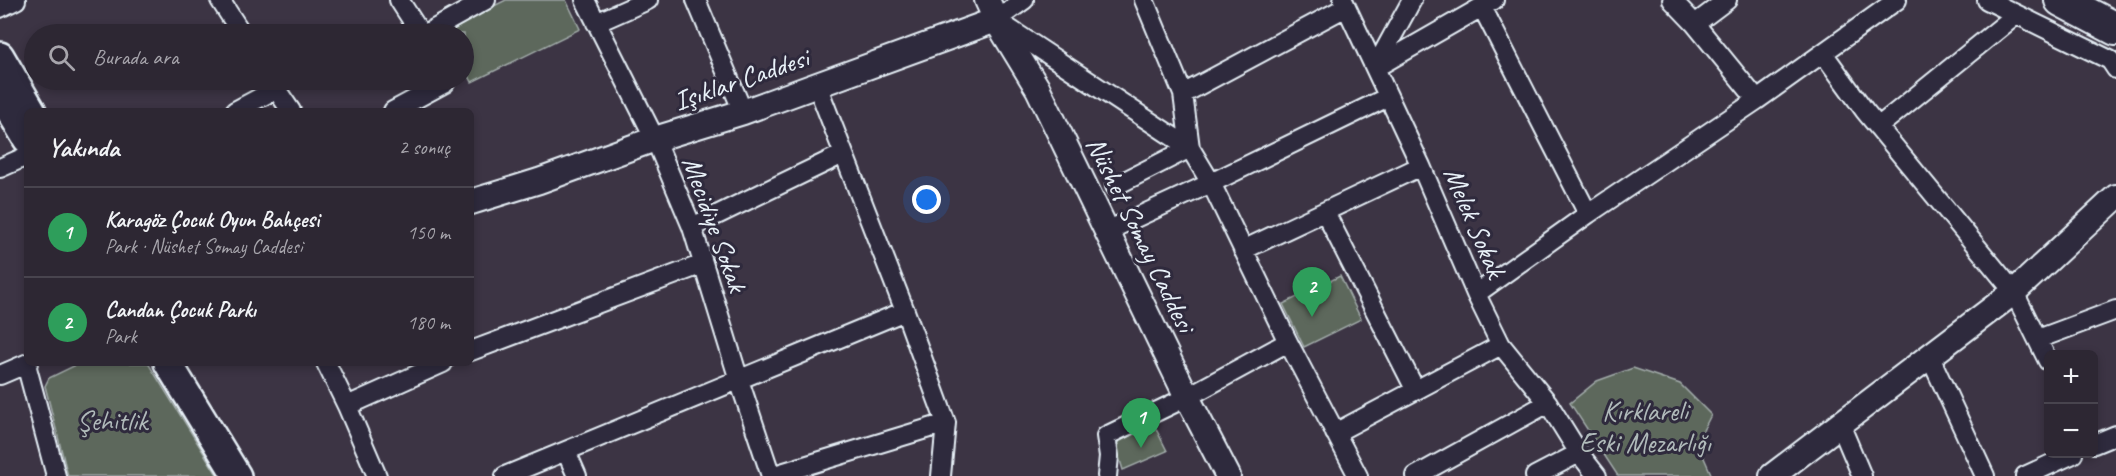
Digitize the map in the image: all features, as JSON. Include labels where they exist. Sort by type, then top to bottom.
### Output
[{"type":"highway","points":[[2061,0],[2116,29]]},
{"type":"main road","points":[[0,56],[30,108]]},
{"type":"main road","points":[[0,94],[24,134]]},
{"type":"main road","points":[[170,366],[237,476]]},
{"type":"main road","points":[[188,366],[255,476]]},
{"type":"street","points":[[0,8],[16,0]]},
{"type":"street","points":[[220,0],[236,24]]},
{"type":"street","points":[[399,0],[416,24]]},
{"type":"street","points":[[442,24],[486,0]]},
{"type":"street","name":"Mecidiye Sokak","points":[[585,0],[655,139],[692,228],[771,476]]},
{"type":"street","points":[[596,23],[648,0]]},
{"type":"street","points":[[696,0],[743,112]]},
{"type":"street","name":"Işıklar Caddesi","points":[[474,201],[539,181],[655,139],[743,112],[817,85],[991,10],[1024,0]]},
{"type":"street","points":[[1144,0],[1183,94],[1190,148],[1211,183],[1288,342],[1358,476]]},
{"type":"street","points":[[1375,68],[1412,0]]},
{"type":"street","points":[[1672,0],[1758,100]]},
{"type":"street","points":[[1695,24],[1727,0]]},
{"type":"street","points":[[1476,294],[1588,214],[1758,100],[1897,0]]},
{"type":"street","points":[[1987,0],[2110,60],[2116,69]]},
{"type":"street","points":[[1183,94],[1344,4]]},
{"type":"street","name":"Melek Sokak","points":[[1344,4],[1421,166],[1476,294],[1501,345],[1548,403],[1579,453],[1597,476]]},
{"type":"street","points":[[1375,68],[1488,4],[1588,214]]},
{"type":"street","points":[[991,10],[1190,148]]},
{"type":"street","name":"Nüshet Somay Caddesi","points":[[991,10],[1038,89],[1187,397],[1228,476]]},
{"type":"street","points":[[1878,127],[2016,15]]},
{"type":"street","points":[[1823,53],[1878,127],[2014,292],[2044,351]]},
{"type":"street","points":[[817,85],[946,423],[941,476]]},
{"type":"street","points":[[239,108],[265,90]]},
{"type":"street","points":[[277,90],[289,108]]},
{"type":"street","points":[[399,108],[433,90]]},
{"type":"street","points":[[1107,231],[1388,97]]},
{"type":"street","points":[[1115,186],[1190,148]]},
{"type":"street","points":[[692,228],[843,154]]},
{"type":"street","points":[[0,168],[24,157]]},
{"type":"street","points":[[1243,250],[1421,166]]},
{"type":"street","points":[[1772,476],[2014,292],[2116,197]]},
{"type":"street","points":[[1325,212],[1415,389]]},
{"type":"street","points":[[474,347],[703,264]]},
{"type":"street","points":[[2038,339],[2116,310]]},
{"type":"street","points":[[506,476],[905,311]]},
{"type":"street","points":[[1107,476],[1109,456],[1106,436],[1187,397],[1288,342]]},
{"type":"street","points":[[1335,433],[1501,345]]},
{"type":"street","points":[[1930,357],[1985,476]]},
{"type":"street","points":[[0,375],[24,364]]},
{"type":"street","points":[[28,366],[56,476]]},
{"type":"street","points":[[327,366],[377,476]]},
{"type":"street","points":[[346,406],[436,366]]},
{"type":"street","points":[[1416,476],[1548,403]]},
{"type":"street","points":[[771,476],[946,423]]},
{"type":"street","points":[[1840,424],[1862,476]]},
{"type":"street","points":[[2098,443],[2114,437]]},
{"type":"street","points":[[566,451],[577,476]]},
{"type":"street","points":[[1535,476],[1579,453]]},
{"type":"street","name":"Melek Sokak","points":[[1579,453],[1588,476]]},
{"type":"street","points":[[2025,476],[2063,458]]},
{"type":"green space","points":[[506,0],[566,0],[580,29],[474,81],[474,24],[458,24]]},
{"type":"green space","points":[[1340,276],[1361,319],[1304,347],[1283,304]]},
{"type":"green space","name":"Şehitlik","points":[[74,366],[150,366],[218,476],[68,476],[45,386],[49,378]]},
{"type":"green space","name":"Kırklareli Eski Mezarlığı","points":[[1633,368],[1680,384],[1711,415],[1697,442],[1712,476],[1618,476],[1570,403],[1597,381]]},
{"type":"green space","points":[[1153,423],[1167,451],[1123,470],[1115,444]]},
{"type":"place","name":"Candan Çocuk Parkı","points":[[1312,317]]},
{"type":"place","name":"Karagöz Çocuk Oyun Bahçesi","points":[[1141,448]]}]
